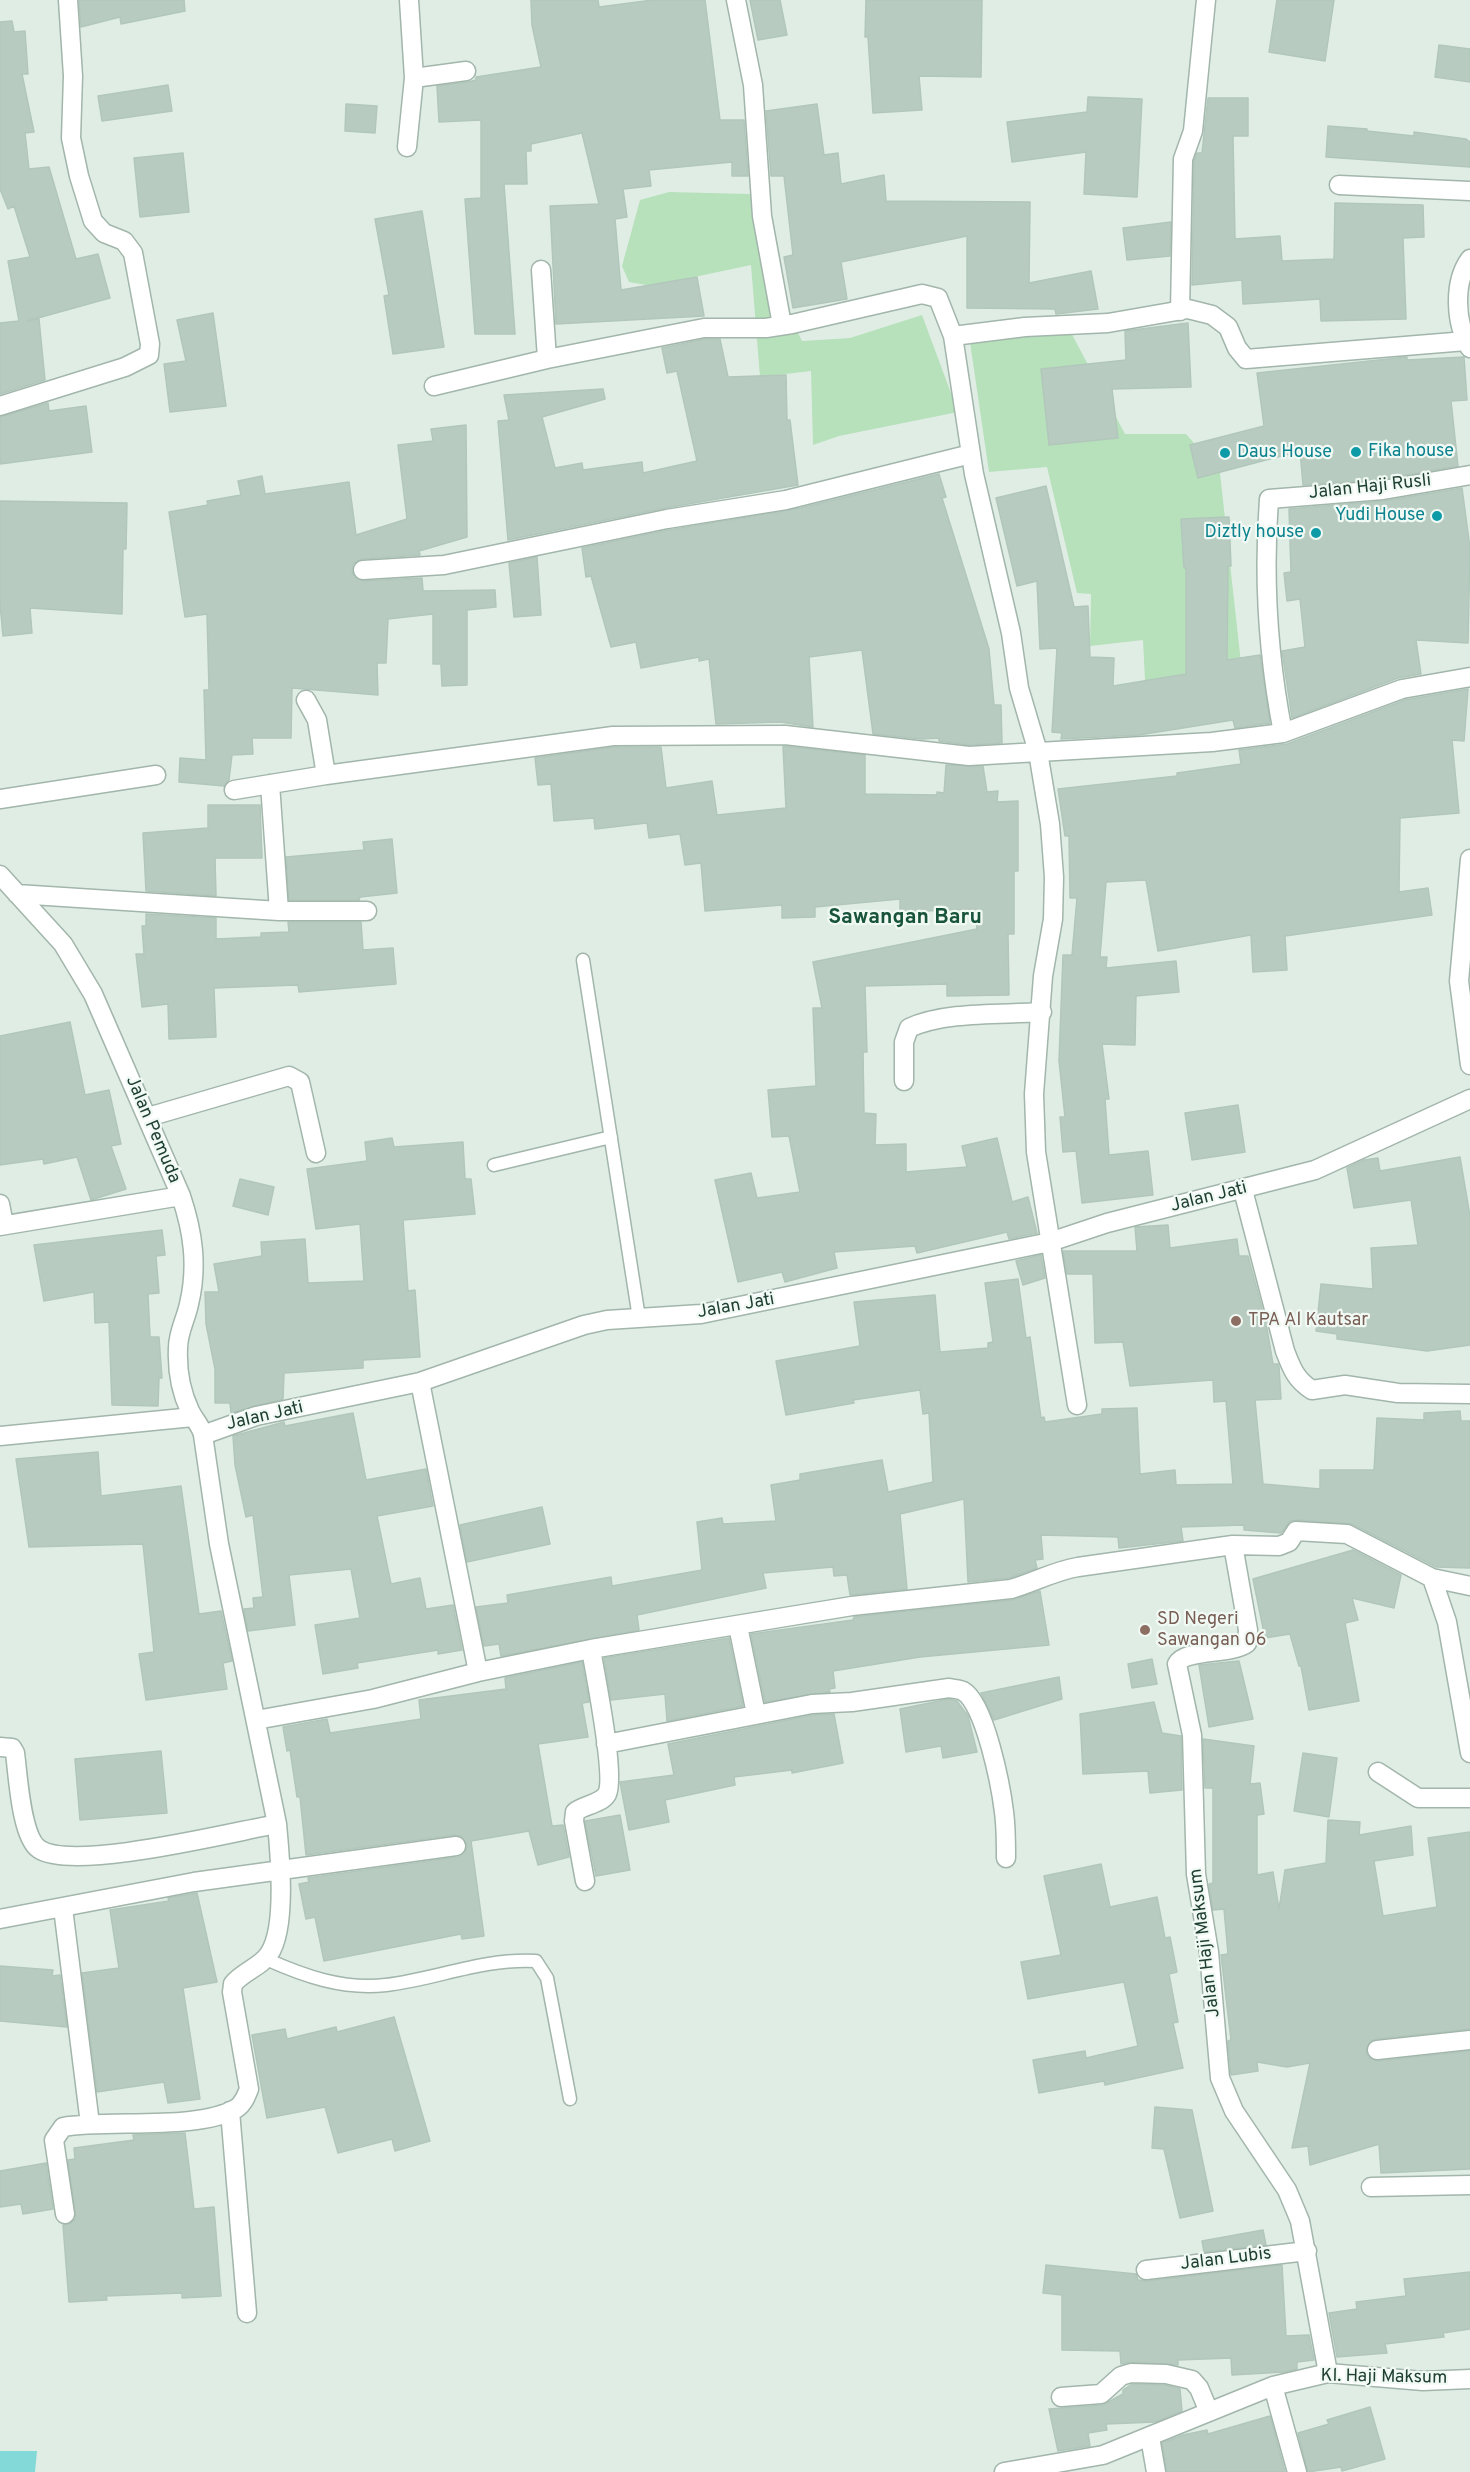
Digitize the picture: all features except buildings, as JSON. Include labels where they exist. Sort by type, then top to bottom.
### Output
[{"type":"street","points":[[0,406],[125,367],[149,355],[150,344],[133,253],[124,242],[104,233],[93,222],[79,176],[71,138],[74,76],[68,0]]},
{"type":"street","points":[[407,147],[414,78],[409,0]]},
{"type":"street","points":[[736,0],[753,85],[762,216],[782,326]]},
{"type":"street","points":[[1180,311],[1182,159],[1193,131],[1206,0]]},
{"type":"street","points":[[414,78],[466,71]]},
{"type":"street","points":[[1339,185],[1470,191]]},
{"type":"street","points":[[953,336],[1025,327],[1108,323],[1188,309],[1212,315],[1228,327],[1237,348],[1246,359],[1468,345],[1458,299],[1463,269],[1470,259]]},
{"type":"street","points":[[541,270],[547,359]]},
{"type":"street","points":[[434,386],[547,359],[704,328],[782,326],[922,294],[938,298],[953,336],[971,454],[1011,633],[1019,688],[1038,752],[1050,824],[1054,877],[1053,919],[1043,976],[1034,1094],[1036,1152],[1077,1405]]},
{"type":"street","points":[[363,570],[444,565],[667,519],[786,500],[971,454]]},
{"type":"street","name":"Jalan Haji Rusli","points":[[1282,733],[1268,624],[1265,543],[1269,499],[1383,490],[1470,475]]},
{"type":"street","points":[[234,790],[326,775],[613,736],[785,735],[969,756],[1212,742],[1282,733],[1402,689],[1470,677]]},
{"type":"street","points":[[306,700],[317,720],[326,775]]},
{"type":"street","points":[[0,799],[156,775]]},
{"type":"street","points":[[270,784],[279,911]]},
{"type":"street","points":[[1470,859],[1459,981],[1470,1065]]},
{"type":"street","name":"Jalan Pemuda","points":[[0,875],[63,944],[93,994],[181,1196],[195,1247],[189,1306],[182,1323],[178,1357],[182,1391],[193,1417]]},
{"type":"street","points":[[17,894],[279,911],[367,911]]},
{"type":"street","points":[[904,1082],[904,1042],[909,1028],[924,1022],[942,1019],[1042,1012]]},
{"type":"street","points":[[148,1117],[288,1076],[300,1082],[316,1153]]},
{"type":"street","name":"Jalan Jati","points":[[193,1417],[203,1435],[256,1416],[420,1382],[584,1324],[639,1318],[681,1317],[751,1305],[866,1278],[952,1264],[1050,1242],[1117,1220],[1244,1190],[1316,1170],[1470,1099]]},
{"type":"street","points":[[1244,1190],[1285,1351],[1293,1374],[1300,1382],[1312,1390],[1345,1385],[1398,1394],[1470,1394]]},
{"type":"street","points":[[0,1204],[2,1225],[181,1196]]},
{"type":"street","points":[[420,1382],[478,1672]]},
{"type":"street","points":[[0,1436],[193,1417]]},
{"type":"street","points":[[65,2214],[54,2139],[63,2127],[182,2120],[230,2111],[239,2106],[249,2089],[232,1992],[233,1983],[243,1973],[266,1959],[271,1952],[277,1928],[282,1871],[277,1824],[219,1544],[203,1435]]},
{"type":"street","points":[[256,1720],[395,1695],[478,1672],[591,1649],[852,1606],[1011,1589],[1036,1582],[1058,1570],[1233,1545],[1279,1546],[1289,1542],[1296,1531],[1347,1534],[1432,1578],[1470,1586]]},
{"type":"street","name":"Jalan Haji Maksum","points":[[1233,1545],[1248,1630],[1247,1643],[1235,1649],[1185,1657],[1177,1664],[1192,1735],[1196,1874],[1209,1952],[1220,2078],[1234,2111],[1287,2190],[1300,2221],[1328,2373]]},
{"type":"street","points":[[1432,1578],[1447,1622],[1470,1752]]},
{"type":"street","points":[[738,1626],[756,1714]]},
{"type":"street","points":[[585,1881],[574,1821],[575,1812],[602,1799],[609,1787],[606,1744],[591,1649]]},
{"type":"street","points":[[606,1744],[812,1704],[852,1702],[949,1688],[963,1691],[972,1701],[984,1728],[996,1773],[1004,1812],[1006,1858]]},
{"type":"street","points":[[0,1747],[12,1748],[15,1753],[28,1834],[39,1849],[59,1856],[109,1854],[277,1824]]},
{"type":"street","points":[[1378,1772],[1418,1798],[1470,1798]]},
{"type":"street","points":[[0,1919],[194,1882],[456,1846]]},
{"type":"street","points":[[63,1908],[90,2124]]},
{"type":"street","points":[[1377,2050],[1470,2040]]},
{"type":"street","points":[[230,2111],[247,2313]]},
{"type":"street","points":[[1371,2187],[1470,2185]]},
{"type":"street","name":"Jalan Lubis","points":[[1146,2270],[1307,2251]]},
{"type":"street","points":[[1061,2397],[1101,2394],[1121,2376],[1131,2373],[1166,2374],[1192,2380],[1199,2388],[1209,2412]]},
{"type":"street","name":"Kl. Haji Maksum","points":[[1004,2472],[1088,2459],[1150,2437],[1273,2386],[1328,2373],[1423,2381],[1470,2379]]},
{"type":"street","points":[[1273,2386],[1297,2472]]},
{"type":"street","points":[[1150,2437],[1156,2472]]},
{"type":"lane","points":[[583,960],[639,1318]]},
{"type":"lane","points":[[494,1165],[611,1137]]},
{"type":"lane","points":[[266,1959],[295,1972],[347,1985],[386,1985],[491,1962],[536,1961],[547,1978],[570,2099]]},
{"type":"green space","points":[[669,192],[750,194],[782,299],[802,341],[850,338],[922,315],[958,412],[839,436],[813,445],[811,371],[760,377],[751,265],[652,286],[629,282],[622,266],[640,200]]},
{"type":"green space","points":[[1068,327],[1125,434],[1186,434],[1220,473],[1241,663],[1145,681],[1143,640],[1090,646],[1091,594],[1077,593],[1047,467],[989,472],[970,342]]},
{"type":"water","points":[[0,2451],[37,2451],[35,2472],[0,2472]]},
{"type":"place","name":"Fika house","points":[[1356,452]]},
{"type":"place","name":"Daus House","points":[[1225,453]]},
{"type":"place","name":"Yudi House","points":[[1437,516]]},
{"type":"place","name":"Diztly house","points":[[1316,533]]},
{"type":"place","name":"TPA Al Kautsar","points":[[1236,1321]]},
{"type":"place","name":"SD Negeri Sawangan 06","points":[[1145,1630]]},
{"type":"district","name":"Sawangan Baru","points":[[905,919]]}]
